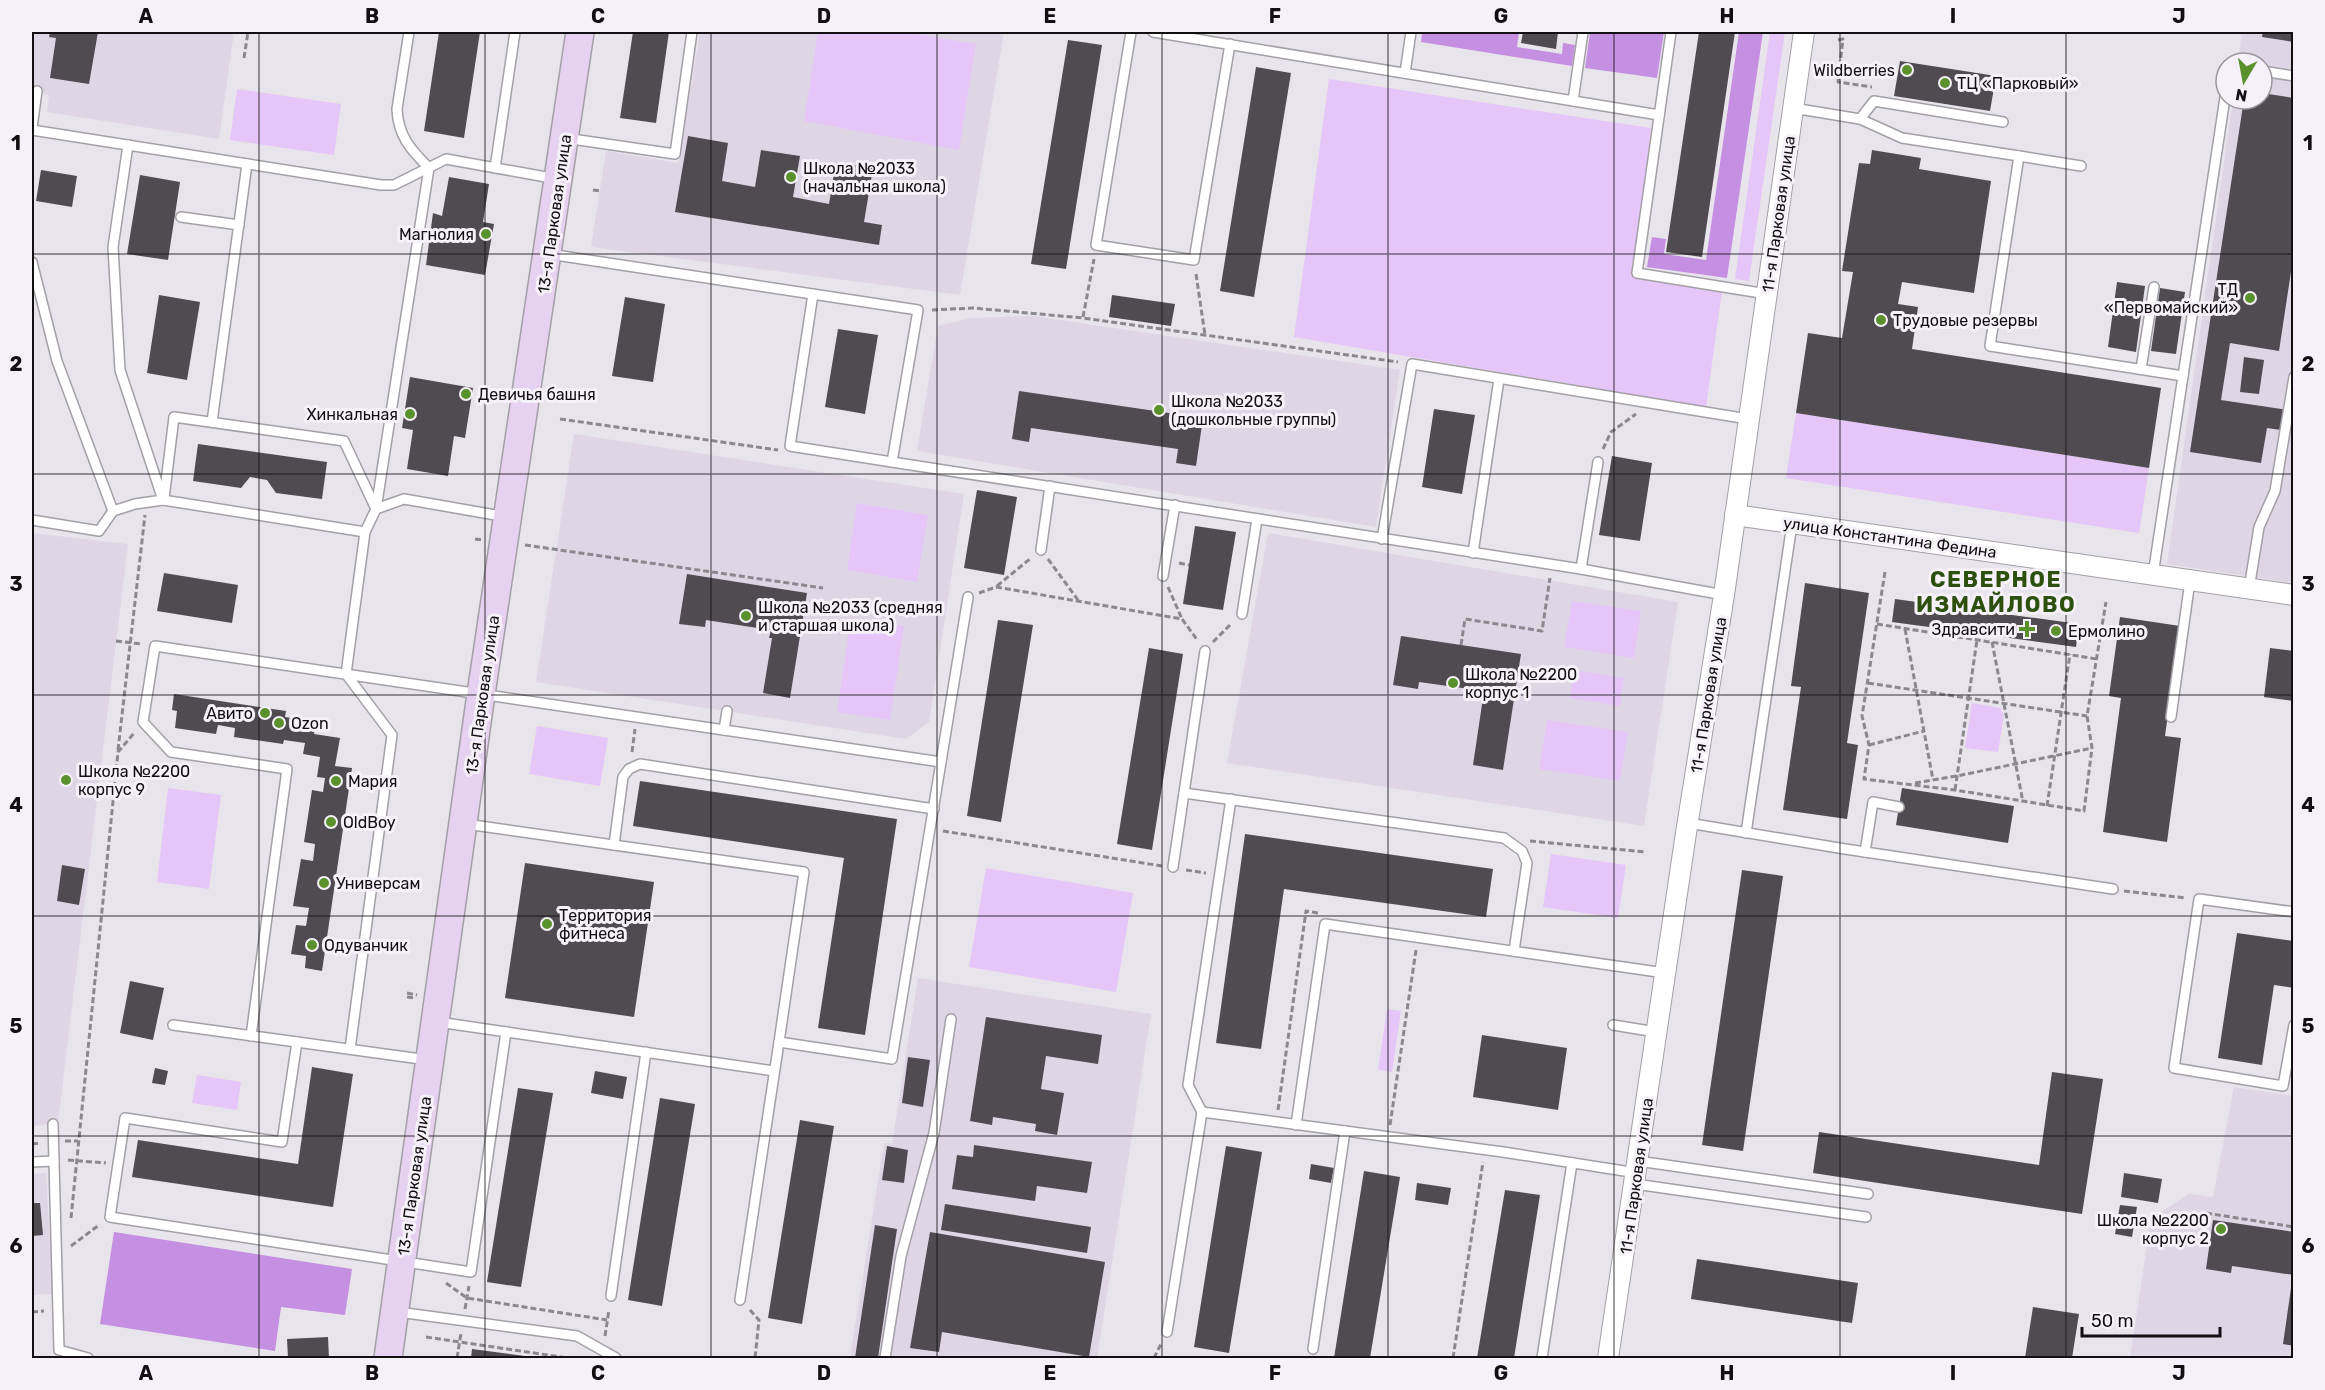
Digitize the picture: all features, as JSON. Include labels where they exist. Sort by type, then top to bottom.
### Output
[{"type":"street","name":"13-я Парковая улица","points":[[388,1359],[481,694],[580,32]]},
{"type":"street","name":"11-я Парковая улица","points":[[1608,1359],[1724,595],[1804,32]]},
{"type":"street","name":"улица Константина Федина","points":[[1735,515],[2294,595]]},
{"type":"lane","points":[[409,32],[396,109],[397,122],[402,137],[411,150],[429,168]]},
{"type":"lane","points":[[495,168],[515,32]]},
{"type":"lane","points":[[565,138],[675,154],[692,32]]},
{"type":"lane","points":[[1131,32],[1096,245],[1194,260],[1230,44]]},
{"type":"lane","points":[[1153,32],[1659,115]]},
{"type":"lane","points":[[1405,73],[1411,32]]},
{"type":"lane","points":[[1573,100],[1583,32]]},
{"type":"lane","points":[[1671,32],[1637,273],[1767,294]]},
{"type":"lane","points":[[2274,73],[2294,76]]},
{"type":"lane","points":[[37,91],[32,129],[394,185],[446,159],[559,179]]},
{"type":"lane","points":[[1860,119],[1874,101],[2003,122]]},
{"type":"lane","points":[[1793,108],[1860,119],[1902,138],[2080,166]]},
{"type":"lane","points":[[2153,575],[2223,111]]},
{"type":"lane","points":[[128,145],[113,247],[120,370],[163,500]]},
{"type":"lane","points":[[2019,156],[1990,346],[2183,376]]},
{"type":"lane","points":[[212,422],[247,164]]},
{"type":"lane","points":[[350,1049],[392,735],[346,674],[365,532],[376,509],[429,168]]},
{"type":"lane","points":[[181,217],[239,225]]},
{"type":"lane","points":[[548,254],[918,310],[892,462]]},
{"type":"lane","points":[[32,262],[57,361],[113,511]]},
{"type":"lane","points":[[2141,369],[2154,287]]},
{"type":"lane","points":[[813,294],[790,446],[1581,569],[1724,595]]},
{"type":"lane","points":[[1382,539],[1412,364],[1748,419]]},
{"type":"lane","points":[[2249,589],[2259,526],[2276,491],[2294,377]]},
{"type":"lane","points":[[1473,553],[1499,380]]},
{"type":"lane","points":[[163,500],[174,417],[344,441],[376,509]]},
{"type":"lane","points":[[1581,569],[1598,462]]},
{"type":"lane","points":[[1041,550],[1050,486]]},
{"type":"lane","points":[[376,509],[404,499],[509,517]]},
{"type":"lane","points":[[32,520],[99,531],[113,511],[135,504],[163,500],[365,532]]},
{"type":"lane","points":[[1163,576],[1175,505]]},
{"type":"lane","points":[[1242,614],[1257,519]]},
{"type":"lane","points":[[1746,833],[1792,524]]},
{"type":"lane","points":[[2171,717],[2190,581]]},
{"type":"lane","points":[[779,1042],[892,1059],[968,597]]},
{"type":"lane","points":[[251,1036],[287,769],[171,752],[143,722],[155,646],[941,762]]},
{"type":"lane","points":[[1173,867],[1204,651]]},
{"type":"lane","points":[[724,730],[727,711]]},
{"type":"lane","points":[[614,845],[623,777],[629,769],[640,764],[934,809]]},
{"type":"lane","points":[[1184,793],[1504,838],[1522,851],[1527,863],[1514,951]]},
{"type":"lane","points":[[1167,1332],[1202,1112],[1188,1085],[1231,799]]},
{"type":"lane","points":[[1865,852],[1873,802],[1899,807]]},
{"type":"lane","points":[[464,823],[804,872],[740,1300]]},
{"type":"lane","points":[[1688,823],[1746,833],[1771,842],[1865,852],[2113,889]]},
{"type":"lane","points":[[2294,912],[2199,899],[2174,1068],[2283,1086],[2294,1085]]},
{"type":"lane","points":[[1296,1125],[1325,924],[1665,973]]},
{"type":"lane","points":[[885,1359],[901,1256],[934,1132],[951,1019]]},
{"type":"lane","points":[[436,1022],[774,1071]]},
{"type":"lane","points":[[2283,1086],[2294,1024]]},
{"type":"lane","points":[[173,1025],[431,1060]]},
{"type":"lane","points":[[1613,1025],[1656,1032]]},
{"type":"lane","points":[[297,1042],[282,1142],[125,1118],[110,1217],[471,1272],[506,1032]]},
{"type":"lane","points":[[611,1296],[646,1052]]},
{"type":"lane","points":[[1202,1112],[1637,1173],[1866,1218]]},
{"type":"lane","points":[[53,1124],[59,1350],[88,1359]]},
{"type":"lane","points":[[1313,1348],[1345,1131]]},
{"type":"lane","points":[[32,1162],[54,1161]]},
{"type":"lane","points":[[1542,1359],[1572,1163]]},
{"type":"lane","points":[[1637,1173],[1868,1194]]},
{"type":"lane","points":[[395,1311],[577,1336],[616,1359]]},
{"type":"path","points":[[244,58],[248,32]]},
{"type":"path","points":[[1838,40],[1843,39],[1838,82],[1876,87],[1874,101]]},
{"type":"path","points":[[593,190],[600,191]]},
{"type":"path","points":[[1083,318],[1096,245]]},
{"type":"path","points":[[1194,260],[1205,335]]},
{"type":"path","points":[[918,310],[973,308],[1083,318],[1412,364]]},
{"type":"path","points":[[1598,462],[1611,432],[1650,404]]},
{"type":"path","points":[[560,419],[786,452],[790,446]]},
{"type":"path","points":[[70,1226],[118,752],[147,502]]},
{"type":"path","points":[[542,548],[823,588]]},
{"type":"path","points":[[968,597],[996,587],[1041,550],[1080,601]]},
{"type":"path","points":[[1885,572],[1863,716],[1869,745],[1864,779],[1910,783],[2084,811],[2092,748],[2087,716],[2106,602]]},
{"type":"path","points":[[1461,645],[1465,619],[1542,631],[1550,573]]},
{"type":"path","points":[[1163,576],[1182,619],[1204,651],[1242,614]]},
{"type":"path","points":[[996,587],[1182,619]]},
{"type":"path","points":[[1877,624],[2097,659]]},
{"type":"path","points":[[1905,628],[1933,780]]},
{"type":"path","points":[[1955,790],[1977,640]]},
{"type":"path","points":[[117,641],[155,646]]},
{"type":"path","points":[[1992,642],[2023,802]]},
{"type":"path","points":[[2047,806],[2070,654]]},
{"type":"path","points":[[1868,682],[2087,716]]},
{"type":"path","points":[[629,769],[637,717]]},
{"type":"path","points":[[118,752],[143,722]]},
{"type":"path","points":[[1869,745],[1924,730]]},
{"type":"path","points":[[1910,783],[1957,776],[2092,748]]},
{"type":"path","points":[[931,829],[1220,875]]},
{"type":"path","points":[[1504,838],[1646,852]]},
{"type":"path","points":[[2113,889],[2199,899]]},
{"type":"path","points":[[1276,1122],[1306,911],[1329,915]]},
{"type":"path","points":[[1389,1137],[1418,937]]},
{"type":"path","points":[[1453,1359],[1485,1150]]},
{"type":"path","points":[[54,1161],[77,1160],[119,1164]]},
{"type":"path","points":[[2206,1213],[2294,1227]]},
{"type":"path","points":[[69,1237],[68,1248],[110,1217]]},
{"type":"path","points":[[457,1359],[471,1272]]},
{"type":"path","points":[[443,1281],[467,1298],[607,1320]]},
{"type":"path","points":[[602,1350],[611,1296]]},
{"type":"path","points":[[755,1359],[759,1320]]},
{"type":"path","points":[[426,1337],[568,1359]]},
{"type":"shaded area","points":[[32,32],[234,32],[219,139],[47,112],[49,95],[32,89]]},
{"type":"shaded area","name":"Школа №2033 (начальная школа)","points":[[700,32],[1004,32],[960,295],[591,247],[606,151],[678,163]]},
{"type":"shaded area","points":[[818,32],[905,32],[976,44],[959,150],[804,121]]},
{"type":"shaded area","points":[[1422,32],[1519,32],[1517,47],[1562,54],[1563,43],[1575,45],[1572,66],[1421,42]]},
{"type":"shaded area","points":[[1590,32],[1664,32],[1657,78],[1585,68]]},
{"type":"shaded area","points":[[1739,32],[1763,32],[1727,278],[1647,267],[1652,237],[1666,239],[1664,254],[1706,260]]},
{"type":"shaded area","points":[[1770,32],[1785,32],[1749,281],[1735,279]]},
{"type":"shaded area","points":[[2242,32],[2293,32],[2293,583],[2167,564],[2231,111],[2274,111],[2274,51],[2240,51]]},
{"type":"shaded area","points":[[1329,79],[1651,128],[1633,276],[1722,291],[1706,407],[1294,337]]},
{"type":"shaded area","points":[[237,89],[341,104],[334,155],[230,140]]},
{"type":"shaded area","name":"Школа №2033 (дошкольные группы)","points":[[1033,316],[1400,370],[1376,527],[917,451],[938,326],[971,318]]},
{"type":"shaded area","points":[[1796,413],[2149,468],[2139,533],[1786,478]]},
{"type":"shaded area","name":"Школа №2033 (средняя и старшая школа)","points":[[574,434],[964,494],[929,722],[906,739],[536,682]]},
{"type":"shaded area","points":[[857,503],[928,515],[917,582],[847,570]]},
{"type":"shaded area","name":"Школа №2200 корпус 9","points":[[32,533],[128,544],[58,1123],[32,1126]]},
{"type":"shaded area","name":"Школа №2200 корпус 1","points":[[1268,533],[1678,602],[1644,826],[1227,763]]},
{"type":"shaded area","points":[[1572,601],[1641,611],[1634,658],[1564,647]]},
{"type":"shaded area","points":[[851,618],[904,626],[890,720],[837,712]]},
{"type":"shaded area","points":[[1574,670],[1624,678],[1620,706],[1570,698]]},
{"type":"shaded area","points":[[1972,703],[2000,708],[2004,715],[1998,752],[1965,748]]},
{"type":"shaded area","points":[[1547,720],[1628,732],[1620,781],[1539,769]]},
{"type":"shaded area","points":[[537,726],[608,738],[600,786],[529,774]]},
{"type":"shaded area","points":[[168,788],[221,795],[209,889],[157,882]]},
{"type":"shaded area","points":[[1551,854],[1626,865],[1618,918],[1543,907]]},
{"type":"shaded area","points":[[986,868],[1133,893],[1116,992],[969,967]]},
{"type":"shaded area","points":[[918,978],[1151,1014],[1097,1358],[850,1358],[884,1143],[892,1144]]},
{"type":"shaded area","points":[[1387,1009],[1401,1011],[1392,1072],[1378,1070]]},
{"type":"shaded area","points":[[197,1075],[241,1082],[237,1110],[192,1103]]},
{"type":"shaded area","name":"Школа №2200 корпус 2","points":[[2234,1087],[2293,1096],[2293,1358],[2130,1358],[2151,1218],[2189,1194],[2213,1197]]},
{"type":"shaded area","points":[[46,1173],[53,1294],[32,1295],[32,1174]]},
{"type":"shaded area","points":[[114,1232],[352,1269],[345,1315],[281,1307],[275,1351],[100,1324]]},
{"type":"building","points":[[50,32],[98,32],[89,84],[50,78],[56,38],[49,37]]},
{"type":"building","points":[[439,32],[480,32],[464,138],[424,131]]},
{"type":"building","points":[[633,32],[669,32],[656,123],[620,118]]},
{"type":"building","points":[[1523,32],[1558,32],[1556,49],[1521,43]]},
{"type":"building","points":[[1699,32],[1735,32],[1702,257],[1666,252]]},
{"type":"building","points":[[2263,32],[2294,32],[2294,42],[2262,37]]},
{"type":"building","points":[[1068,40],[1102,45],[1066,269],[1031,264]]},
{"type":"building","name":"ТЦ «Парковый»","points":[[1900,61],[1996,76],[1990,111],[1894,96]]},
{"type":"building","points":[[1256,67],[1291,73],[1254,297],[1220,291]]},
{"type":"building","name":"ТД «Первомайский»","points":[[2274,95],[2294,98],[2294,252],[2279,351],[2230,343],[2221,400],[2294,411],[2294,432],[2267,428],[2261,463],[2190,452],[2242,111],[2274,111]]},
{"type":"building","points":[[688,136],[728,143],[722,181],[755,187],[761,150],[800,156],[793,197],[829,204],[836,162],[873,168],[864,222],[882,225],[879,245],[675,212]]},
{"type":"building","name":"Трудовые резервы","points":[[1872,150],[1921,158],[1919,169],[1991,181],[1974,293],[1902,282],[1898,304],[1918,307],[1912,349],[2161,388],[2149,468],[1796,413],[1808,333],[1842,338],[1853,272],[1842,271],[1859,163],[1870,164]]},
{"type":"building","points":[[41,170],[77,176],[72,207],[36,201]]},
{"type":"building","points":[[140,175],[180,182],[168,260],[127,254]]},
{"type":"building","points":[[449,177],[489,184],[483,222],[494,224],[485,275],[426,265],[433,213],[442,216]]},
{"type":"building","points":[[2117,282],[2145,286],[2136,352],[2108,347]]},
{"type":"building","points":[[2160,288],[2185,292],[2176,354],[2151,351]]},
{"type":"building","points":[[159,295],[200,302],[187,380],[147,373]]},
{"type":"building","points":[[1112,295],[1175,304],[1171,326],[1109,317]]},
{"type":"building","points":[[625,297],[665,304],[653,382],[612,376]]},
{"type":"building","points":[[838,329],[878,335],[865,414],[825,407]]},
{"type":"building","points":[[2244,357],[2264,360],[2259,394],[2240,392]]},
{"type":"building","points":[[410,377],[473,388],[465,438],[454,436],[448,476],[407,469],[413,430],[402,428]]},
{"type":"building","points":[[1019,391],[1203,418],[1196,466],[1176,463],[1178,449],[1031,428],[1029,442],[1012,439]]},
{"type":"building","points":[[1434,409],[1475,415],[1462,494],[1422,487]]},
{"type":"building","points":[[198,444],[327,462],[322,499],[276,493],[267,480],[250,477],[241,488],[193,481]]},
{"type":"building","points":[[1612,456],[1652,463],[1640,541],[1599,535]]},
{"type":"building","points":[[977,490],[1017,497],[1004,575],[964,568]]},
{"type":"building","points":[[1195,526],[1236,532],[1223,610],[1183,604]]},
{"type":"building","points":[[164,573],[238,585],[232,623],[157,611]]},
{"type":"building","points":[[687,574],[807,593],[790,698],[763,693],[772,638],[769,638],[771,630],[706,620],[705,627],[679,624]]},
{"type":"building","points":[[1805,583],[1869,593],[1847,743],[1858,745],[1847,819],[1783,810],[1801,687],[1791,686]]},
{"type":"building","points":[[1895,599],[2079,624],[2076,647],[1892,622]]},
{"type":"building","points":[[2120,617],[2180,626],[2165,736],[2181,738],[2167,842],[2103,832],[2121,698],[2109,696]]},
{"type":"building","points":[[998,620],[1033,625],[1001,822],[967,816]]},
{"type":"building","points":[[1401,636],[1521,654],[1503,770],[1473,765],[1484,691],[1419,682],[1418,689],[1393,685]]},
{"type":"building","points":[[1149,648],[1183,654],[1152,850],[1117,844]]},
{"type":"building","points":[[2270,648],[2294,651],[2294,701],[2264,697]]},
{"type":"building","points":[[174,694],[286,711],[285,717],[316,722],[314,734],[340,738],[335,766],[352,768],[322,971],[305,968],[306,956],[291,954],[296,925],[306,926],[309,908],[293,906],[301,859],[313,861],[315,844],[304,842],[312,790],[323,792],[325,778],[317,777],[320,757],[303,754],[305,743],[284,740],[283,744],[234,737],[235,728],[218,725],[216,734],[175,728],[177,711],[172,710]]},
{"type":"building","points":[[640,781],[897,819],[865,1035],[818,1028],[844,858],[633,826]]},
{"type":"building","points":[[1902,788],[2014,806],[2008,843],[1896,825]]},
{"type":"building","points":[[1245,834],[1493,869],[1486,917],[1284,889],[1261,1049],[1216,1043]]},
{"type":"building","points":[[525,863],[654,882],[634,1017],[505,998]]},
{"type":"building","points":[[62,865],[85,869],[79,905],[57,901]]},
{"type":"building","points":[[1742,870],[1783,876],[1743,1151],[1702,1145]]},
{"type":"building","points":[[2237,933],[2294,941],[2294,988],[2274,985],[2262,1065],[2218,1058]]},
{"type":"building","points":[[130,981],[164,988],[153,1040],[120,1033]]},
{"type":"building","points":[[986,1017],[1102,1035],[1098,1064],[1046,1056],[1041,1089],[1064,1093],[1057,1135],[1035,1131],[1036,1124],[993,1117],[992,1125],[970,1121]]},
{"type":"building","points":[[1482,1035],[1567,1048],[1558,1110],[1473,1097]]},
{"type":"building","points":[[908,1057],[930,1060],[923,1107],[902,1103]]},
{"type":"building","points":[[312,1067],[353,1074],[333,1207],[132,1177],[138,1140],[298,1164]]},
{"type":"building","points":[[155,1068],[168,1071],[165,1085],[152,1083]]},
{"type":"building","points":[[595,1071],[627,1077],[623,1099],[591,1093]]},
{"type":"building","points":[[2052,1072],[2103,1079],[2082,1214],[1813,1173],[1819,1132],[2039,1165]]},
{"type":"building","points":[[518,1088],[553,1093],[521,1287],[487,1282]]},
{"type":"building","points":[[660,1098],[695,1104],[662,1306],[628,1300]]},
{"type":"building","points":[[800,1120],[834,1126],[802,1324],[768,1318]]},
{"type":"building","points":[[974,1145],[1092,1162],[1087,1193],[1037,1186],[1035,1201],[952,1189],[957,1155],[973,1157]]},
{"type":"building","points":[[887,1146],[908,1150],[904,1183],[882,1180]]},
{"type":"building","points":[[1226,1146],[1262,1152],[1229,1353],[1194,1347]]},
{"type":"building","points":[[1311,1164],[1334,1168],[1331,1183],[1309,1179]]},
{"type":"building","points":[[1364,1171],[1400,1177],[1370,1358],[1334,1358]]},
{"type":"building","points":[[2124,1173],[2162,1179],[2158,1203],[2121,1197]]},
{"type":"building","points":[[1417,1183],[1451,1188],[1448,1205],[1415,1200]]},
{"type":"building","points":[[1505,1190],[1540,1195],[1514,1358],[1477,1358]]},
{"type":"building","points":[[32,1203],[40,1203],[43,1235],[32,1236]]},
{"type":"building","points":[[945,1204],[1091,1227],[1087,1253],[941,1230]]},
{"type":"building","points":[[2120,1205],[2137,1207],[2132,1237],[2115,1234]]},
{"type":"building","points":[[2213,1220],[2294,1232],[2294,1275],[2232,1266],[2231,1273],[2206,1269]]},
{"type":"building","points":[[875,1225],[897,1229],[878,1358],[855,1358]]},
{"type":"building","points":[[930,1232],[1105,1262],[1089,1357],[942,1332],[939,1352],[910,1348]]},
{"type":"building","points":[[1697,1259],[1858,1283],[1852,1323],[1691,1299]]},
{"type":"building","points":[[2292,1281],[2294,1281],[2294,1346],[2283,1344]]},
{"type":"building","points":[[2033,1307],[2079,1314],[2072,1358],[2025,1358]]},
{"type":"building","points":[[328,1337],[329,1358],[288,1358],[287,1339]]},
{"type":"building","points":[[472,1349],[532,1357],[532,1358],[471,1358]]},
{"type":"place","name":"Wildberries","points":[[1907,70]]},
{"type":"place","name":"ТЦ «Парковый»","points":[[1945,83]]},
{"type":"place","name":"Школа №2033 (начальная школа)","points":[[791,177]]},
{"type":"place","name":"Магнолия","points":[[486,234]]},
{"type":"place","name":"ТД «Первомайский»","points":[[2250,298]]},
{"type":"place","name":"Трудовые резервы","points":[[1881,320]]},
{"type":"place","name":"Девичья башня","points":[[466,394]]},
{"type":"place","name":"Школа №2033 (дошкольные группы)","points":[[1159,410]]},
{"type":"place","name":"Хинкальная","points":[[410,414]]},
{"type":"place","name":"Школа №2033 (средняя и старшая школа)","points":[[746,616]]},
{"type":"place","name":"Здравсити","points":[[2027,629]]},
{"type":"place","name":"Ермолино","points":[[2056,631]]},
{"type":"place","name":"Школа №2200 корпус 1","points":[[1453,683]]},
{"type":"place","name":"Авито","points":[[265,713]]},
{"type":"place","name":"Ozon","points":[[279,723]]},
{"type":"place","name":"Школа №2200 корпус 9","points":[[66,780]]},
{"type":"place","name":"Мария","points":[[336,781]]},
{"type":"place","name":"OldBoy","points":[[331,822]]},
{"type":"place","name":"Универсам","points":[[324,883]]},
{"type":"place","name":"Территория фитнеса","points":[[547,924]]},
{"type":"place","name":"Одуванчик","points":[[312,945]]},
{"type":"place","name":"Школа №2200 корпус 2","points":[[2221,1229]]},
{"type":"district","name":"СЕВЕРНОЕ ИЗМАЙЛОВО","points":[[1996,592]]}]
